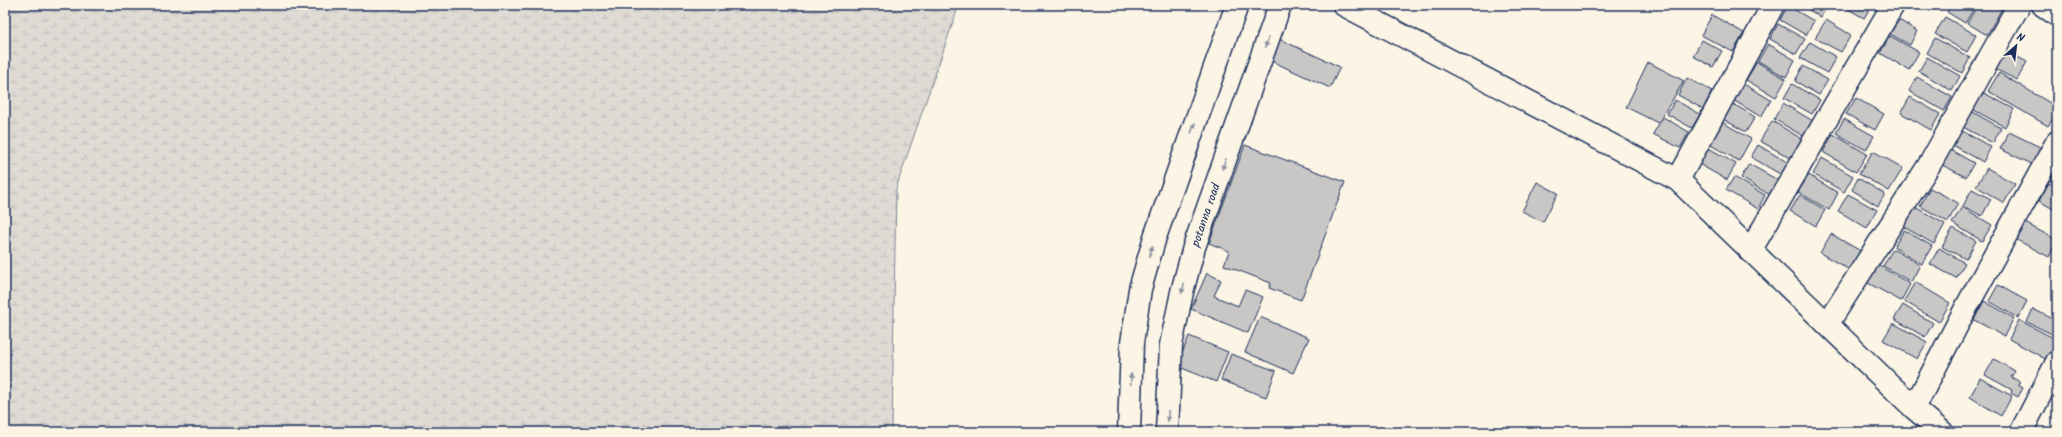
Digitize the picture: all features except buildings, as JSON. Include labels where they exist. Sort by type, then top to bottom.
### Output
[{"type":"street","points":[[1129,432],[1132,343],[1140,288],[1155,237],[1237,5]]},
{"type":"street","name":"potanna road","points":[[1167,432],[1171,345],[1182,292],[1194,247],[1280,5]]},
{"type":"street","points":[[1344,5],[1678,180],[1750,252],[1828,323],[1914,408],[1942,432]]},
{"type":"street","points":[[1678,180],[1772,5]]},
{"type":"street","points":[[1750,252],[1893,5]]},
{"type":"street","points":[[1828,323],[1931,162],[2019,5]]},
{"type":"street","points":[[2043,5],[2057,15]]},
{"type":"street","points":[[1914,408],[1967,306],[2057,142]]},
{"type":"street","points":[[2021,432],[2057,362]]},
{"type":"green space","points":[[5,5],[959,5],[896,188],[892,432],[5,432]]}]
